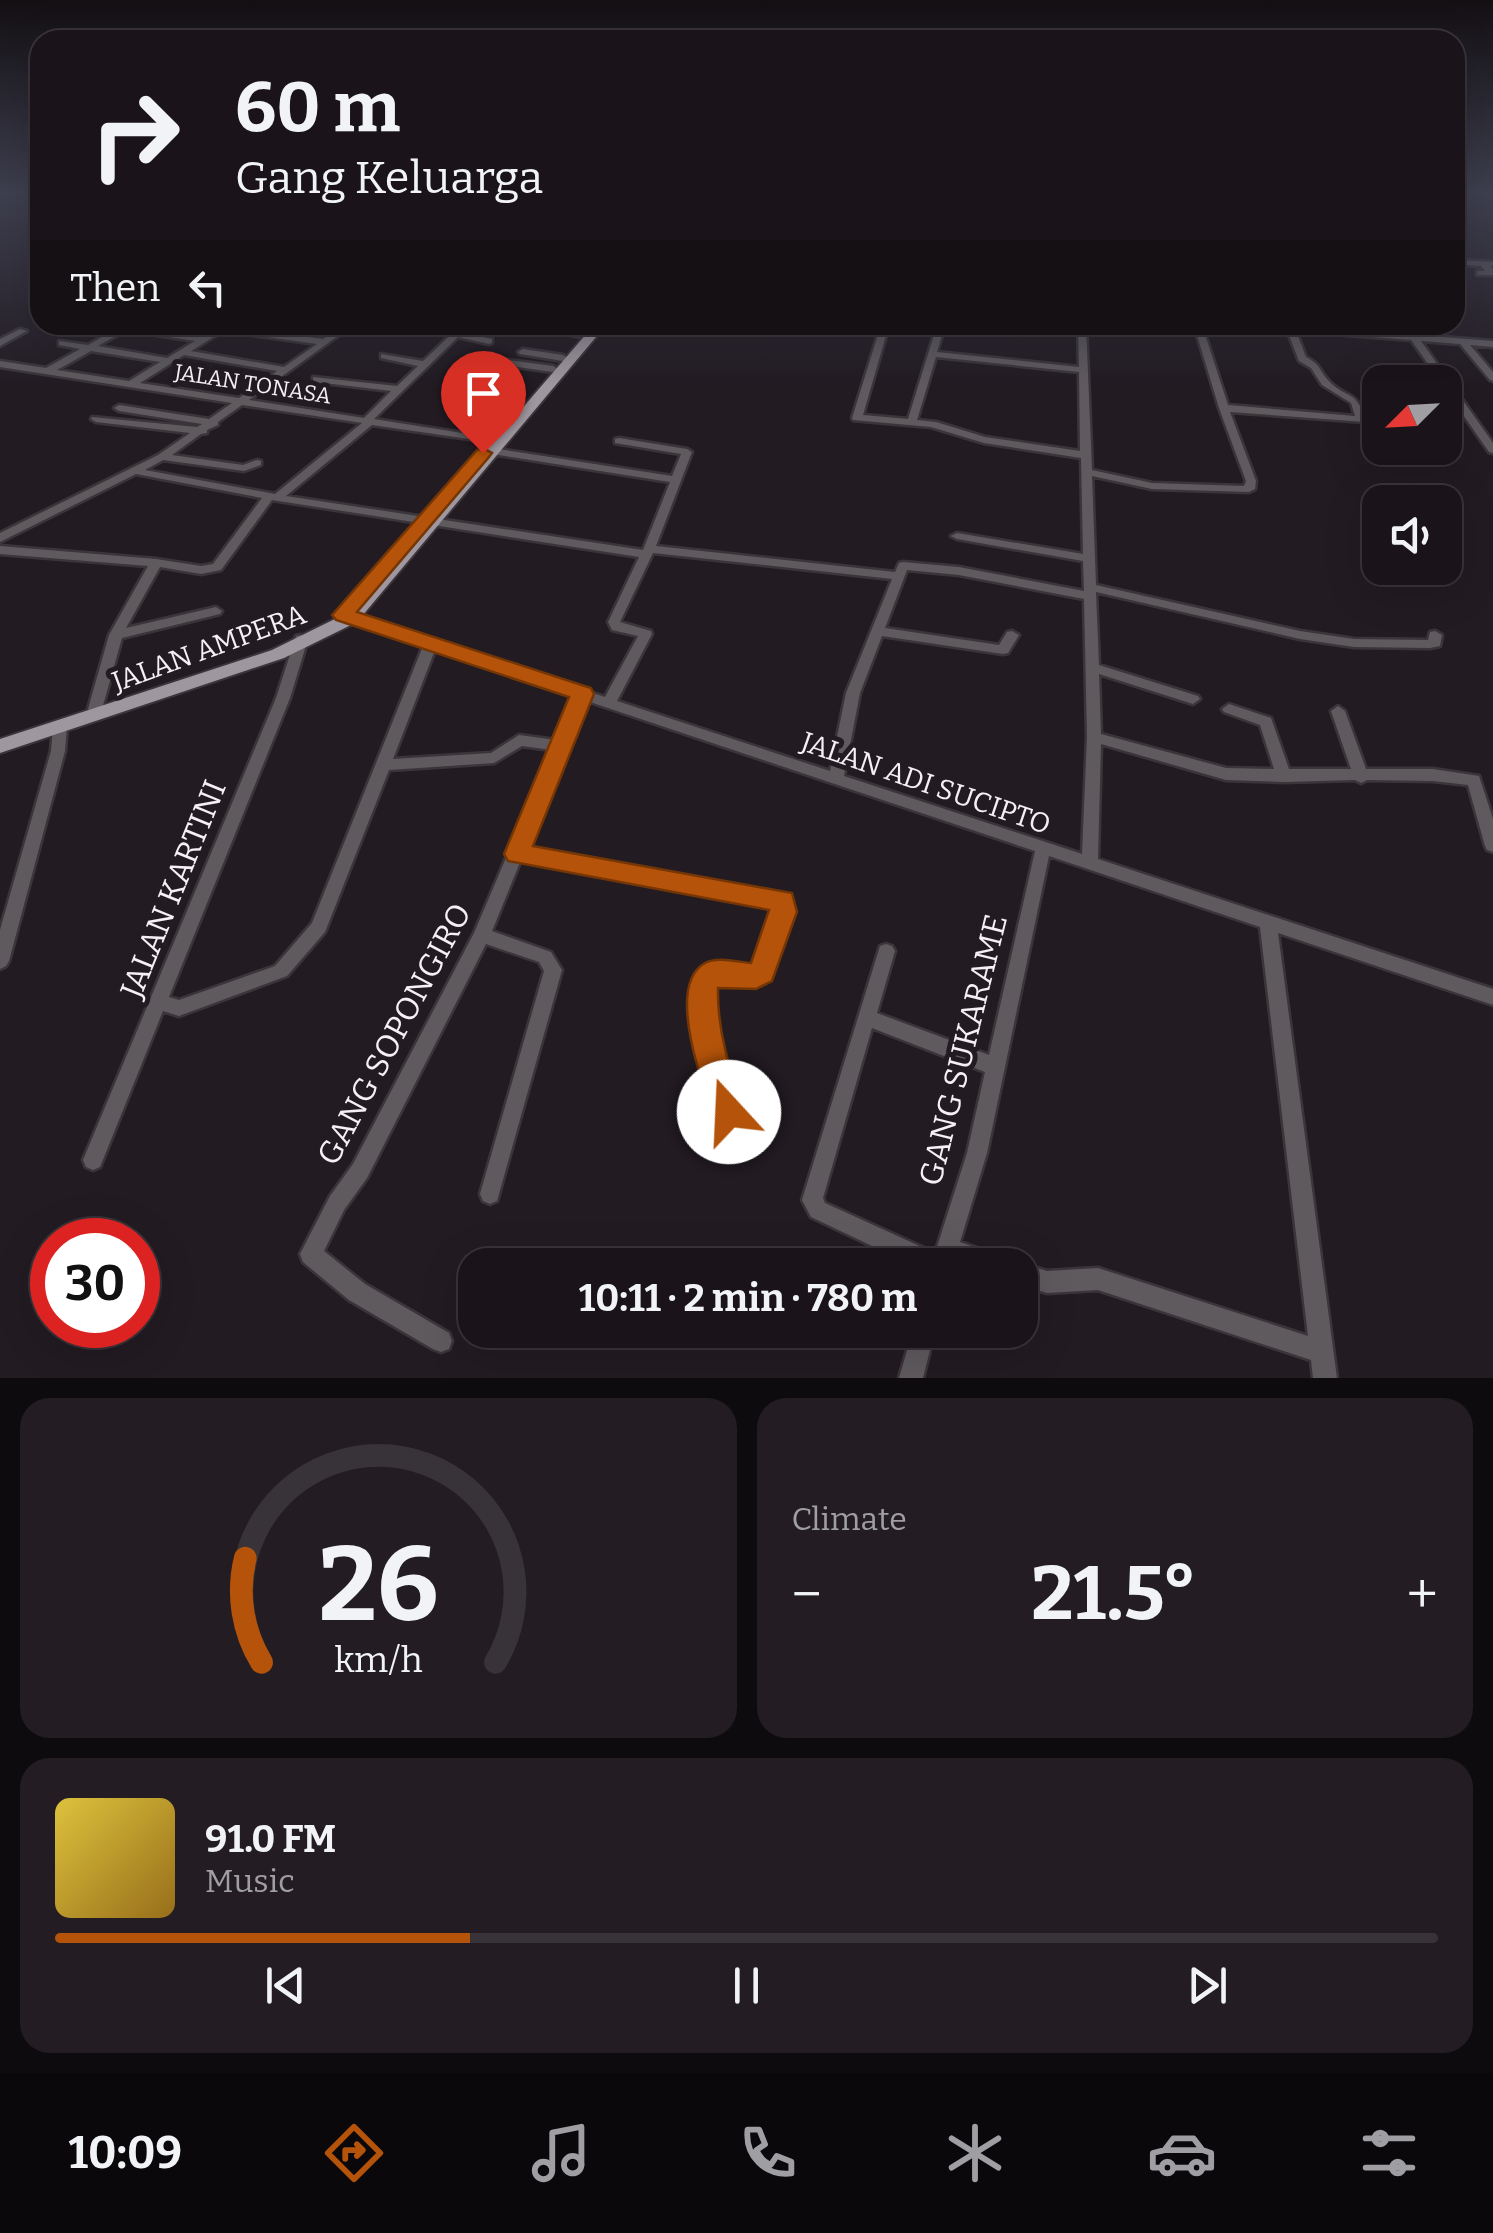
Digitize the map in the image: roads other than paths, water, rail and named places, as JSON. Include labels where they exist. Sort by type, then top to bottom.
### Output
[{"type":"main road","name":"JALAN AMPERA","points":[[0,743],[60,727],[300,642],[347,616],[432,520],[581,335]]},
{"type":"main road","name":"JALAN AMPERA","points":[[493,446],[591,335]]},
{"type":"main road","name":"JALAN AMPERA","points":[[0,743],[300,642]]},
{"type":"street","points":[[0,343],[23,331]]},
{"type":"street","points":[[50,371],[112,335]]},
{"type":"street","points":[[179,335],[202,339]]},
{"type":"street","points":[[130,384],[209,335]]},
{"type":"street","points":[[281,335],[325,342]]},
{"type":"street","points":[[0,538],[162,457],[335,335]]},
{"type":"street","points":[[0,550],[201,570],[217,567],[272,498],[368,422],[455,335]]},
{"type":"street","points":[[461,335],[489,341]]},
{"type":"street","points":[[882,335],[856,414],[860,419],[912,421],[984,440],[1085,456]]},
{"type":"street","points":[[912,421],[938,335]]},
{"type":"street","points":[[1082,335],[1094,737],[1090,864]]},
{"type":"street","points":[[1086,472],[1152,486],[1250,489],[1251,480],[1201,335]]},
{"type":"street","points":[[1224,408],[1361,420],[1357,404],[1324,382],[1315,366],[1302,359],[1293,335]]},
{"type":"street","points":[[1376,335],[1493,344]]},
{"type":"street","points":[[1459,335],[1493,378]]},
{"type":"street","points":[[1414,338],[1493,450]]},
{"type":"street","points":[[62,344],[168,361]]},
{"type":"street","points":[[181,352],[286,370]]},
{"type":"street","points":[[523,352],[558,363]]},
{"type":"street","points":[[932,354],[1084,370]]},
{"type":"street","points":[[384,356],[423,364]]},
{"type":"street","points":[[470,358],[558,363]]},
{"type":"street","name":"JALAN TONASA","points":[[0,364],[368,422],[677,480]]},
{"type":"street","points":[[316,379],[396,390]]},
{"type":"street","points":[[119,408],[214,423]]},
{"type":"street","points":[[96,419],[202,431]]},
{"type":"street","points":[[609,702],[646,634],[614,624],[677,480],[686,450],[620,441]]},
{"type":"street","points":[[162,457],[244,468],[257,463]]},
{"type":"street","points":[[136,470],[272,498],[647,552],[897,576]]},
{"type":"street","points":[[957,536],[1087,558]]},
{"type":"street","points":[[95,709],[116,635],[156,563]]},
{"type":"street","points":[[836,779],[853,692],[903,566],[943,568],[1088,592],[1348,643],[1430,644],[1436,643],[1435,635]]},
{"type":"street","points":[[116,635],[216,611]]},
{"type":"street","name":"JALAN ADI SUCIPTO","points":[[347,616],[1493,997]]},
{"type":"street","points":[[877,631],[1003,650],[1012,635]]},
{"type":"street","name":"JALAN KARTINI","points":[[92,1160],[283,698],[300,642]]},
{"type":"street","points":[[160,1002],[173,1008],[184,1006],[286,966],[319,927],[431,644]]},
{"type":"street","points":[[1091,666],[1193,699]]},
{"type":"street","name":"GANG SOPONGIRO","points":[[441,1341],[357,1292],[312,1254],[337,1204],[360,1171],[482,935],[582,694]]},
{"type":"street","points":[[1229,710],[1266,722],[1284,776]]},
{"type":"street","points":[[1338,711],[1361,777]]},
{"type":"street","points":[[0,962],[58,752],[60,727]]},
{"type":"street","points":[[1094,737],[1206,770],[1284,776],[1433,775],[1474,780],[1493,846]]},
{"type":"street","points":[[382,765],[494,758],[519,740],[559,746]]},
{"type":"street","name":"GANG SUKARAME","points":[[945,1248],[977,1153],[1042,849]]},
{"type":"street","points":[[517,854],[782,901],[784,912],[762,972],[756,976],[713,972],[703,984],[702,1014],[710,1057],[729,1112]]},
{"type":"street","points":[[1268,923],[1325,1378]]},
{"type":"street","points":[[482,935],[545,958],[553,970],[490,1194]]},
{"type":"street","points":[[886,951],[812,1200],[818,1210],[913,1248]]},
{"type":"street","points":[[866,1017],[996,1068]]},
{"type":"street","points":[[1038,1279],[1098,1279],[1321,1352]]},
{"type":"street","points":[[911,1378],[919,1348]]}]
